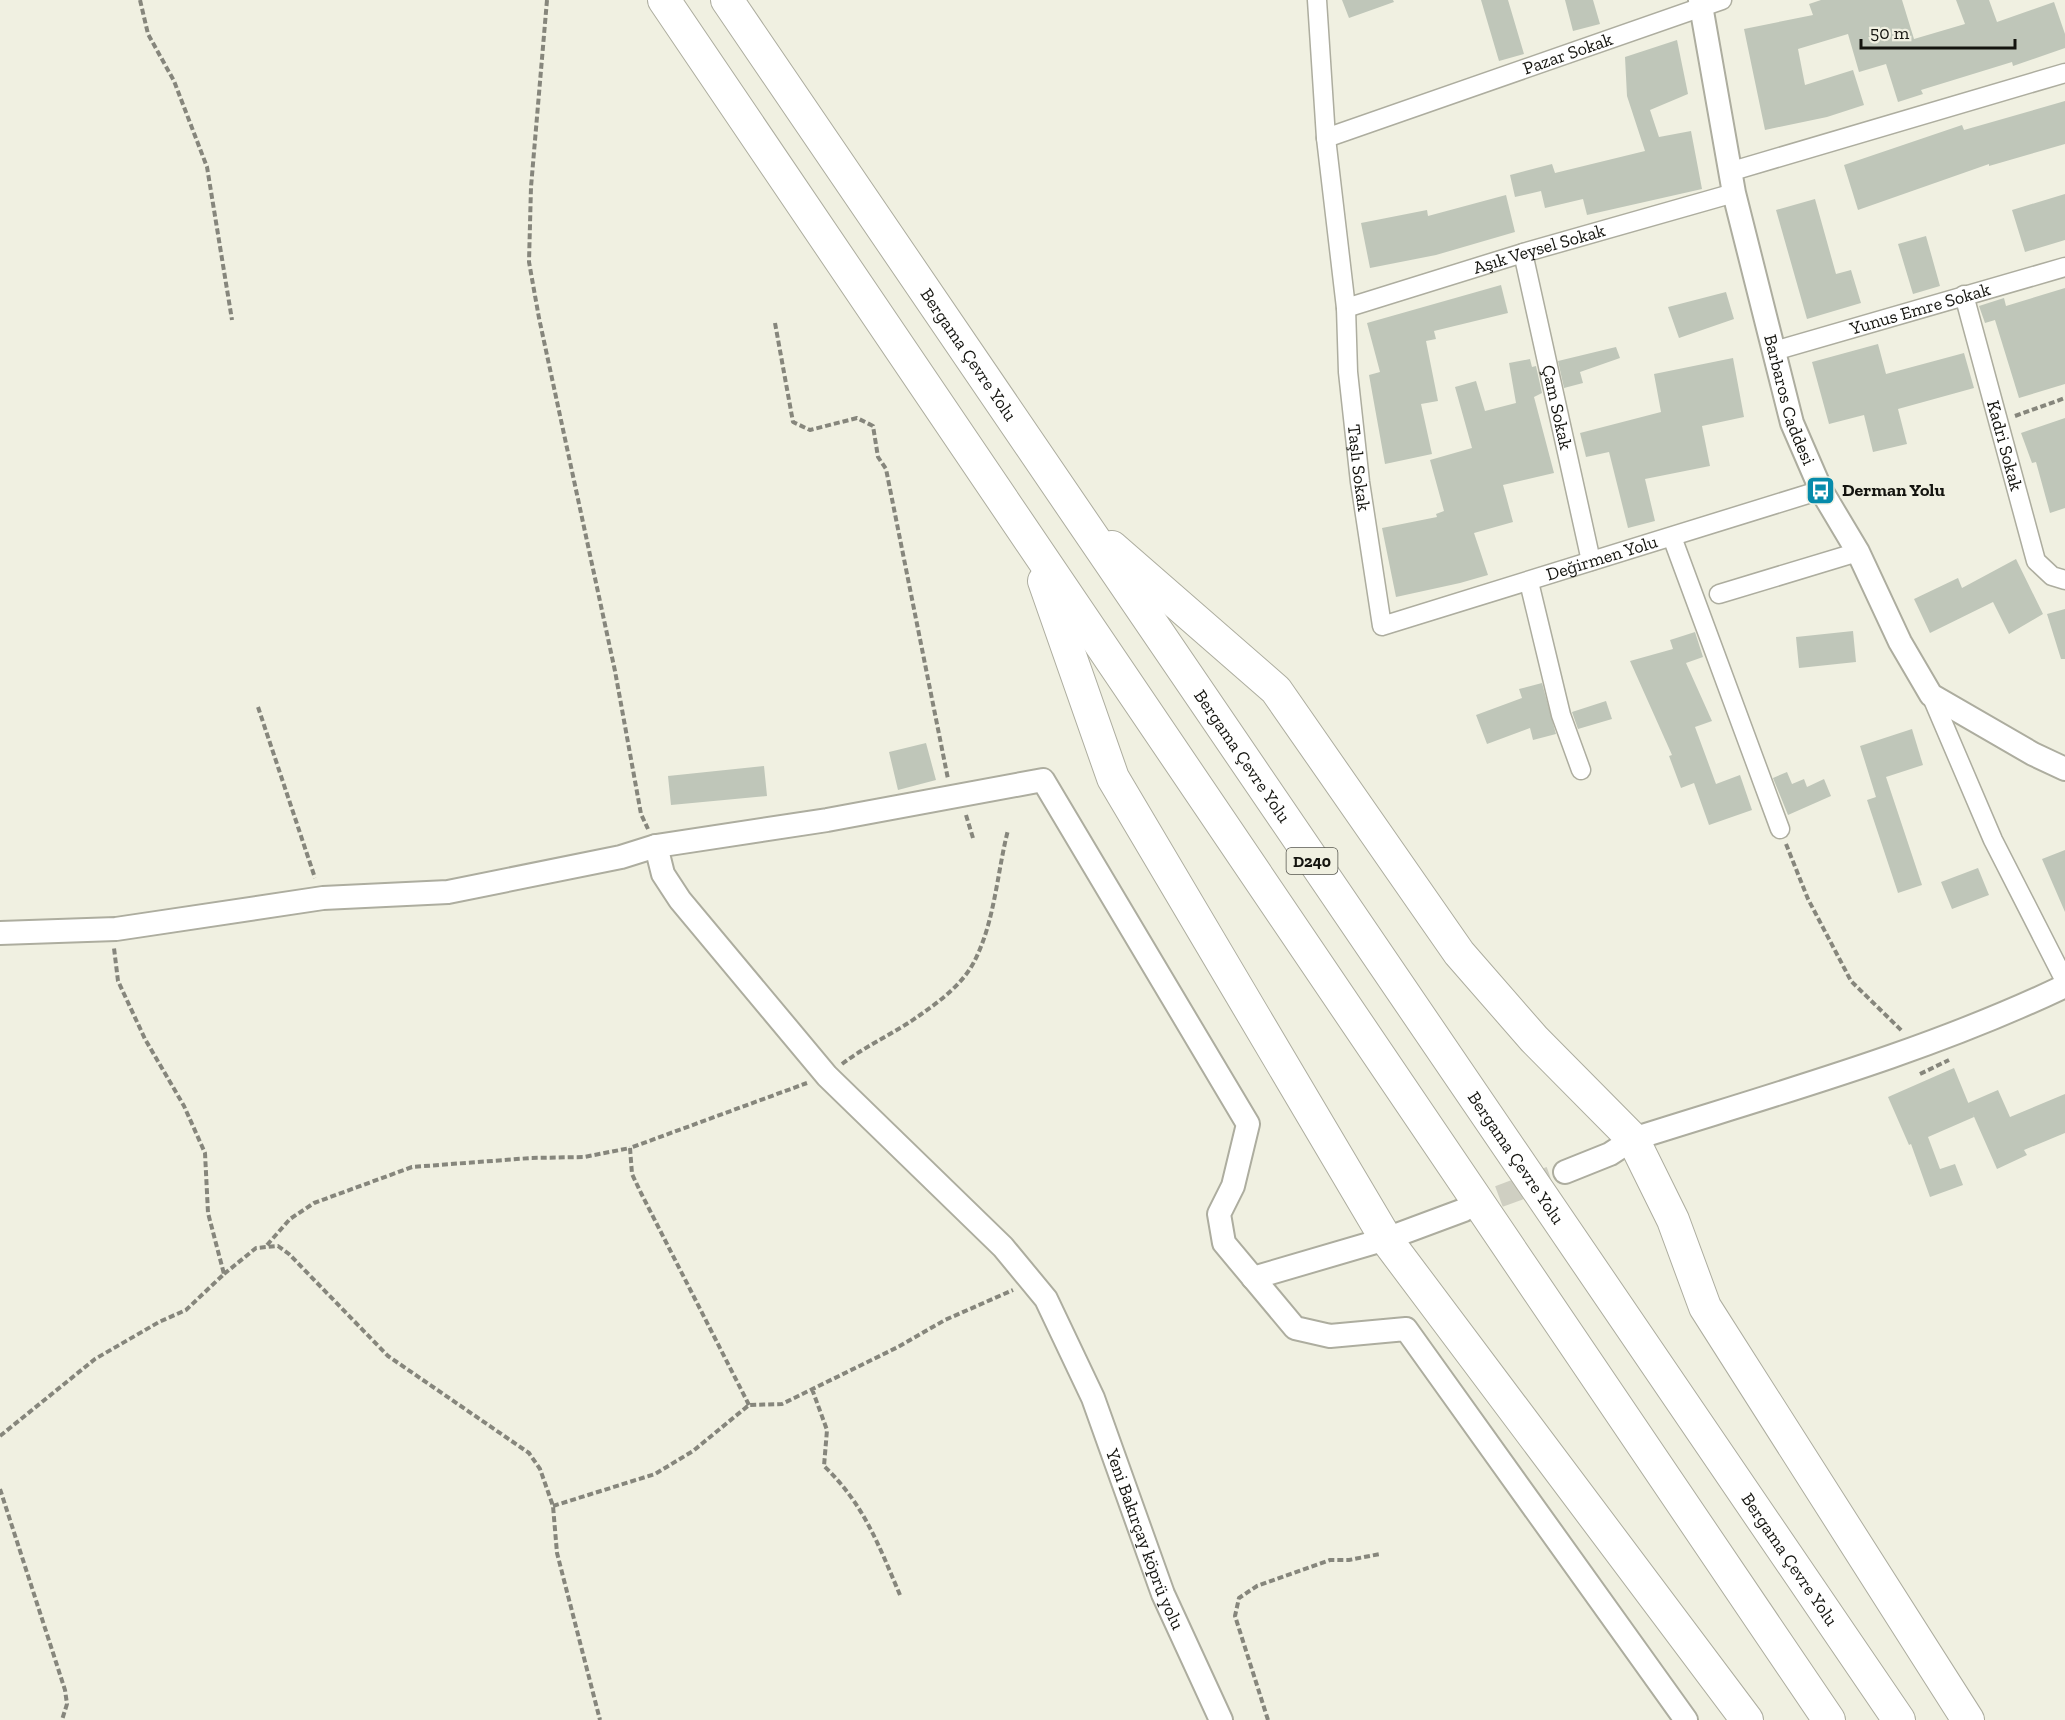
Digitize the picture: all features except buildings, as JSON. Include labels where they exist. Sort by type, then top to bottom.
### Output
[{"type":"highway","name":"D240","points":[[664,0],[1829,1720]]},
{"type":"highway","name":"Bergama Çevre Yolu","points":[[727,0],[1899,1720]]},
{"type":"highway","points":[[1079,518],[1276,690],[1459,953],[1534,1039],[1633,1139],[1673,1220],[1705,1307],[1968,1720]]},
{"type":"highway","points":[[1030,541],[1113,778],[1386,1239],[1747,1720]]},
{"type":"street","name":"Taşlı Sokak","points":[[1317,0],[1326,138],[1347,308],[1348,372],[1360,482],[1382,626]]},
{"type":"street","name":"Pazar Sokak","points":[[1326,138],[1708,2]]},
{"type":"street","name":"Barbaros Caddesi","points":[[1708,2],[1731,183],[1792,423],[1821,490],[1858,552],[1900,642],[1931,695],[2065,770]]},
{"type":"street","name":"Aşık Veysel Sokak","points":[[1347,308],[1523,253],[2065,73]]},
{"type":"street","name":"Çam Sokak","points":[[1523,253],[1591,561]]},
{"type":"street","name":"Yunus Emre Sokak","points":[[1774,351],[2065,267]]},
{"type":"street","name":"Kadri Sokak","points":[[1964,295],[2036,561],[2052,576],[2065,580]]},
{"type":"street","name":"Değirmen Yolu","points":[[1382,626],[1821,490]]},
{"type":"street","points":[[1672,537],[1780,829]]},
{"type":"street","points":[[1719,594],[1858,552]]},
{"type":"street","points":[[1529,582],[1561,715],[1581,770]]},
{"type":"street","points":[[1931,695],[1993,840],[2065,981]]},
{"type":"street","points":[[0,933],[116,929],[322,898],[448,892],[621,857],[656,846],[828,820],[1043,780],[1248,1124],[1233,1186],[1219,1214],[1224,1244],[1295,1328],[1330,1335],[1406,1329],[1686,1720]]},
{"type":"street","name":"Yeni Bakırçay köprü yolu","points":[[656,846],[663,874],[680,900],[827,1076],[1003,1247],[1046,1299],[1075,1356],[1163,1594],[1221,1720]]},
{"type":"street","points":[[1564,1172],[1610,1154],[1633,1139],[1922,1047],[2014,1010],[2065,986]]},
{"type":"street","points":[[1253,1278],[1386,1239],[1464,1210]]},
{"type":"path","points":[[140,0],[148,34],[174,81],[207,167],[232,320]]},
{"type":"path","points":[[547,0],[531,187],[529,262],[615,672],[641,814],[656,846]]},
{"type":"path","points":[[775,323],[793,422],[810,430],[857,417],[873,426],[878,457],[886,470],[951,798]]},
{"type":"path","points":[[1998,422],[2065,398]]},
{"type":"path","points":[[258,707],[322,898]]},
{"type":"path","points":[[1780,829],[1808,899],[1851,981],[1890,1021],[1922,1047]]},
{"type":"path","points":[[267,1245],[290,1219],[314,1203],[412,1167],[531,1158],[584,1157],[630,1148],[827,1076],[864,1047],[919,1016],[951,991],[975,961],[990,919],[997,872],[1008,830]]},
{"type":"path","points":[[116,929],[114,946],[118,981],[146,1039],[184,1106],[205,1153],[208,1213],[224,1274]]},
{"type":"path","points":[[630,1148],[632,1174],[749,1406]]},
{"type":"path","points":[[0,1436],[95,1359],[159,1322],[186,1310],[256,1248],[267,1245],[278,1246],[289,1254],[388,1356],[529,1453],[540,1469],[553,1506],[557,1553],[600,1720]]},
{"type":"path","points":[[553,1506],[655,1474],[693,1451],[749,1406],[782,1404],[898,1347],[945,1320],[1032,1281]]},
{"type":"path","points":[[812,1389],[826,1430],[824,1466],[846,1487],[869,1521],[900,1595]]},
{"type":"path","points":[[0,1489],[65,1690],[67,1704],[62,1720]]},
{"type":"path","points":[[1268,1720],[1235,1616],[1239,1598],[1257,1586],[1330,1560],[1349,1560],[1380,1554]]},
{"type":"tunnel","points":[[1468,1208],[1565,1172]]},
{"type":"place","name":"Derman Yolu","points":[[1821,490]]}]
